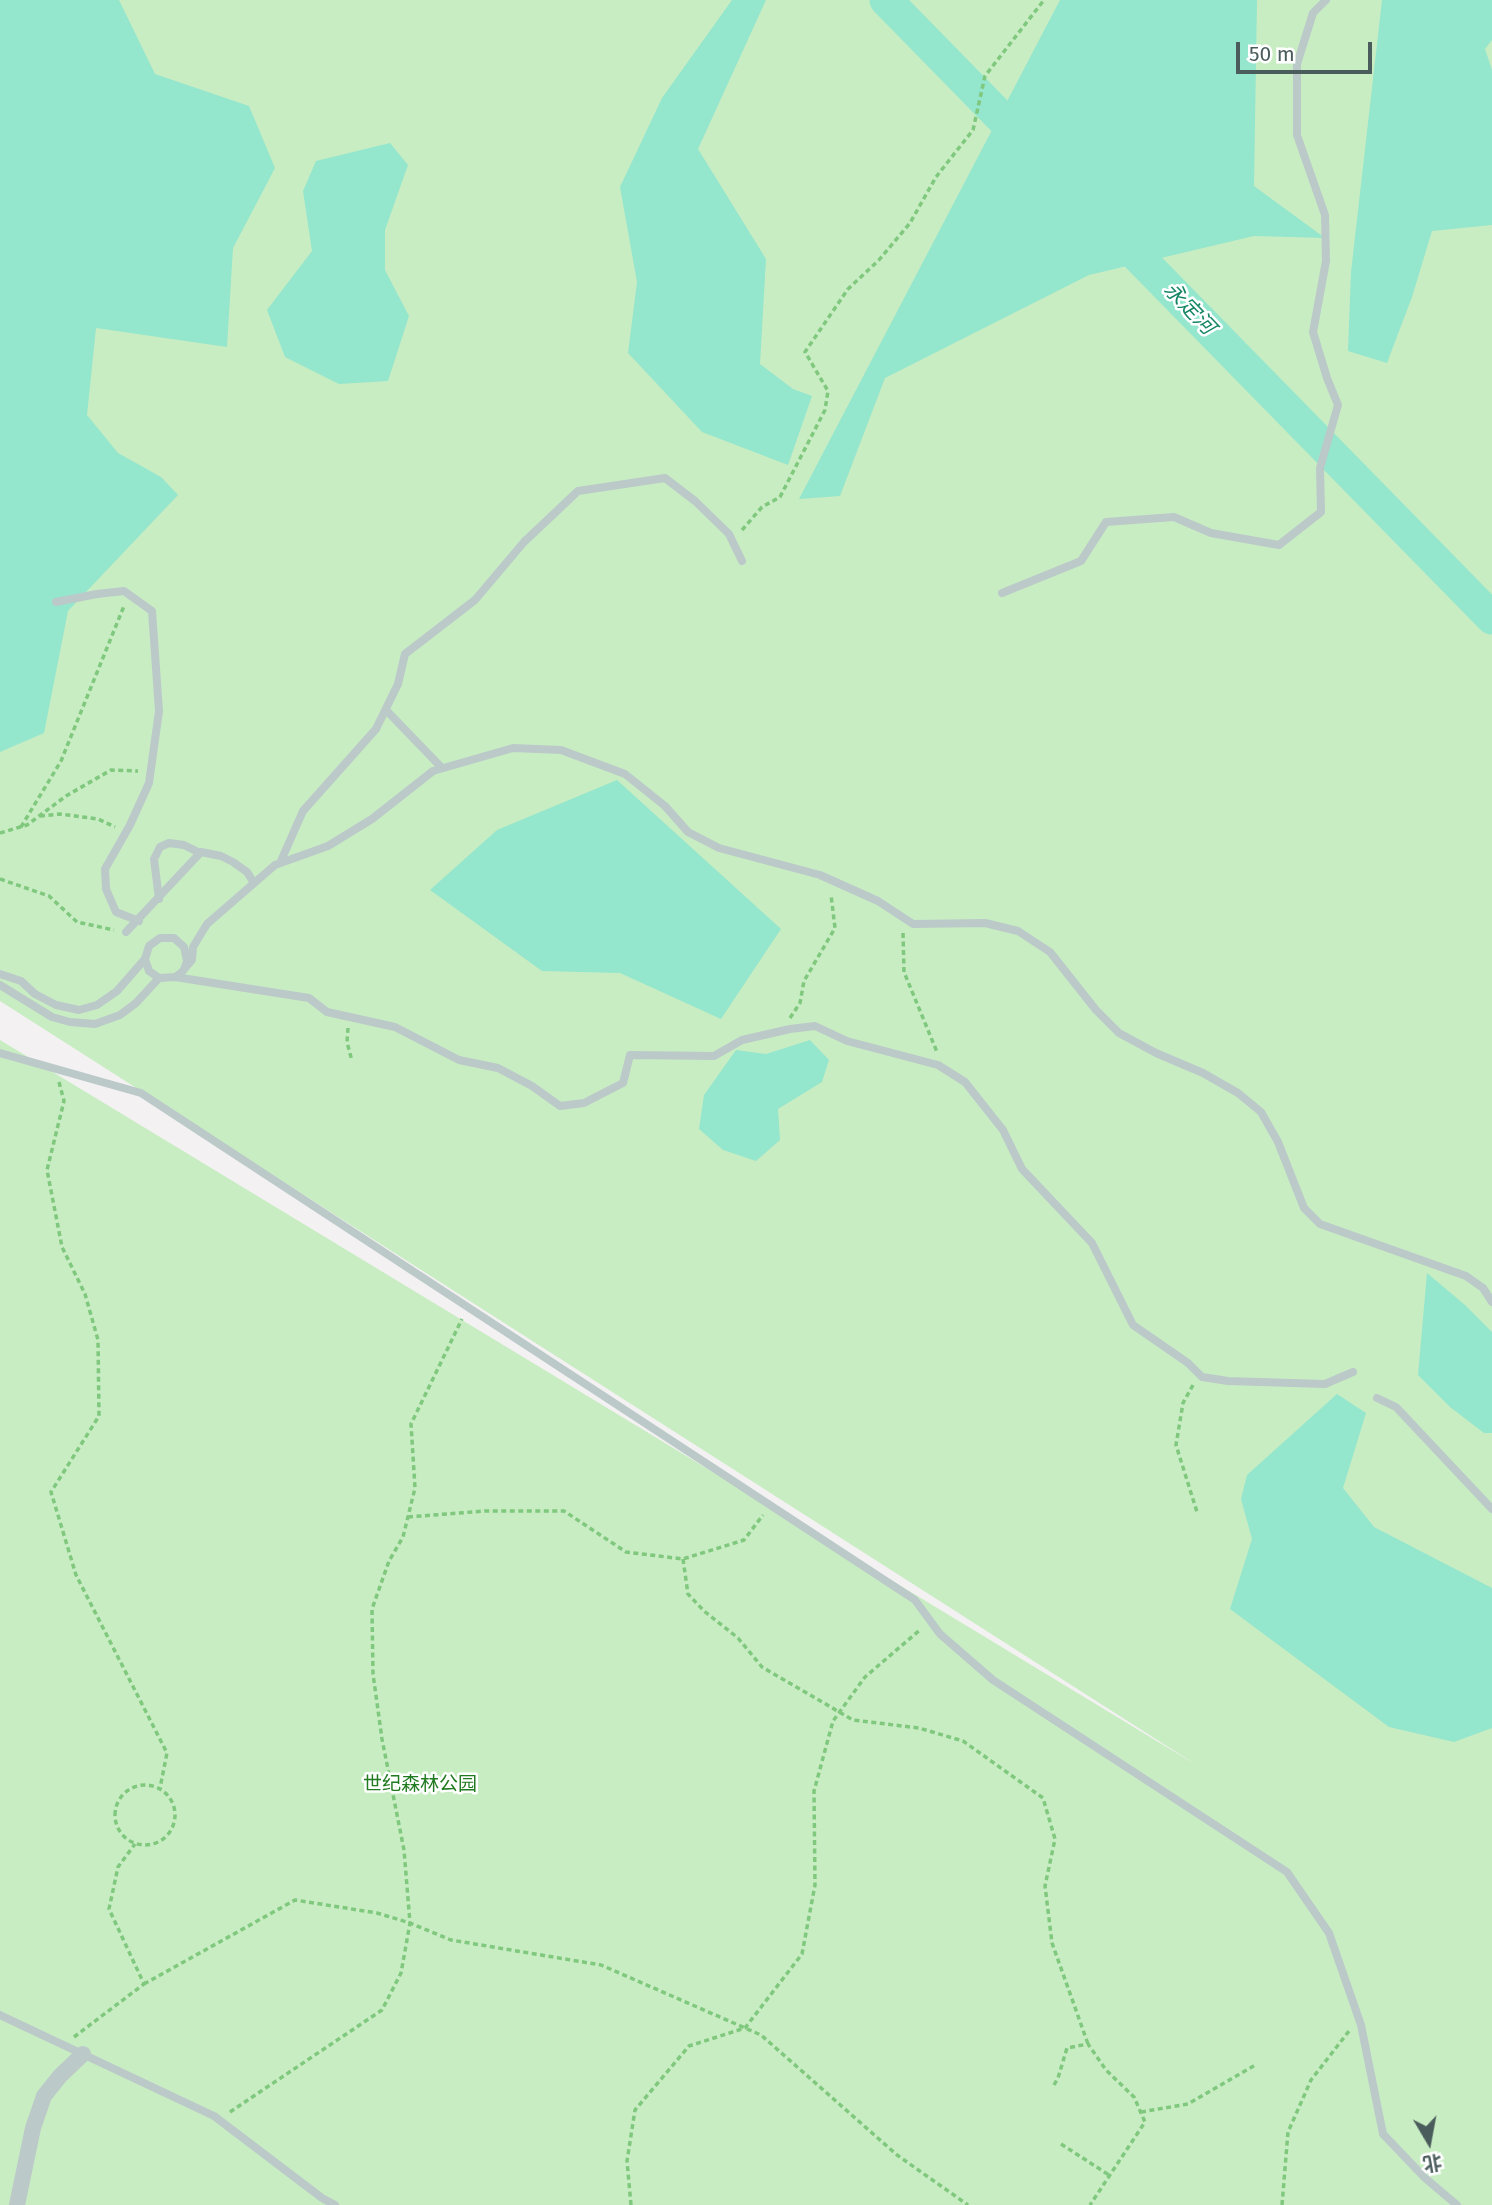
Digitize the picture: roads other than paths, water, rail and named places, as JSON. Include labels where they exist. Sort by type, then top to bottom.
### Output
[{"type":"street","points":[[17,2205],[33,2128],[44,2096],[83,2054]]},
{"type":"lane","points":[[1002,593],[1081,561],[1106,522],[1174,517],[1211,533],[1279,545],[1321,512],[1320,468],[1338,405],[1326,378],[1313,332],[1326,261],[1325,215],[1297,135],[1297,64],[1313,13],[1326,0]]},
{"type":"lane","points":[[280,863],[303,811],[376,729],[398,684],[405,654],[475,600],[524,542],[578,491],[665,478],[695,501],[729,534],[742,561]]},
{"type":"lane","points":[[56,603],[124,591],[152,611],[159,711],[149,783],[105,869],[106,889],[116,912],[139,921]]},
{"type":"lane","points":[[386,710],[442,768]]},
{"type":"lane","points":[[175,977],[192,960],[193,947],[207,924],[254,883],[280,863],[328,846],[372,819],[433,771],[513,748],[561,750],[625,774],[665,806],[688,832],[719,848],[828,879],[878,901],[914,924],[985,923],[1018,931],[1050,951],[1096,1010],[1119,1033],[1156,1053],[1203,1073],[1238,1093],[1261,1112],[1278,1142],[1304,1208],[1320,1224],[1466,1276],[1483,1288],[1492,1301]]},
{"type":"lane","points":[[159,899],[153,859],[160,847],[169,843],[184,845],[200,853],[221,856],[247,872],[254,883]]},
{"type":"lane","points":[[126,932],[200,853]]},
{"type":"lane","points":[[185,967],[187,961],[184,947],[174,938],[160,937],[146,952],[149,971],[159,978],[175,977],[309,998],[327,1012],[395,1027],[459,1060],[498,1069],[532,1086],[560,1107],[584,1103],[623,1083],[630,1055],[715,1056],[742,1040],[788,1029],[815,1026],[847,1041],[938,1065],[965,1082],[1003,1130],[1023,1169],[1092,1243],[1133,1325],[1188,1363],[1202,1377],[1228,1381],[1325,1384],[1353,1373]]},
{"type":"lane","points":[[0,974],[21,981],[35,994],[56,1005],[79,1010],[97,1005],[117,991],[145,959]]},
{"type":"lane","points":[[0,985],[52,1017],[95,1024],[120,1015],[136,1003],[159,978]]},
{"type":"lane","points":[[0,1053],[141,1093],[915,1600],[940,1634],[993,1680],[1287,1872],[1329,1933],[1358,2018],[1384,2134],[1425,2178],[1457,2205]]},
{"type":"lane","points":[[1377,1398],[1396,1407],[1492,1509]]},
{"type":"lane","points":[[0,2015],[215,2116],[335,2205]]},
{"type":"waterway","name":"永定河","points":[[886,0],[1030,147]]},
{"type":"waterway","name":"永定河","points":[[1112,230],[1492,618]]},
{"type":"park label","name":"世纪森林公园","points":[[420,1785]]}]
